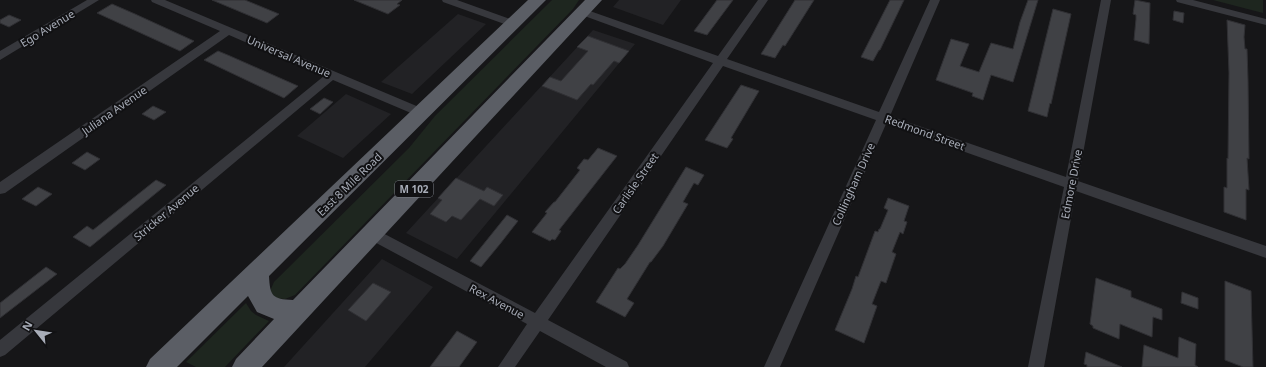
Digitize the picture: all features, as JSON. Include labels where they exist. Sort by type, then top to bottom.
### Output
[{"type":"highway","name":"East 8 Mile Road","points":[[159,367],[538,0]]},
{"type":"highway","name":"M 102","points":[[245,367],[589,6]]},
{"type":"highway","points":[[257,272],[258,293],[265,304],[277,310],[298,311]]},
{"type":"street","name":"Ego Avenue","points":[[0,56],[94,0]]},
{"type":"street","name":"Universal Avenue","points":[[156,0],[422,113]]},
{"type":"street","points":[[447,0],[514,24]]},
{"type":"street","name":"Carlisle Street","points":[[506,367],[763,0]]},
{"type":"street","name":"Collingham Drive","points":[[772,367],[935,0]]},
{"type":"street","name":"Edmore Drive","points":[[1036,367],[1106,0]]},
{"type":"street","points":[[1181,0],[1266,22]]},
{"type":"street","name":"Redmond Street","points":[[589,6],[720,61],[1266,252]]},
{"type":"street","name":"Juliana Avenue","points":[[0,189],[228,30]]},
{"type":"street","name":"Stricker Avenue","points":[[0,350],[333,74]]},
{"type":"street","name":"Rex Avenue","points":[[372,234],[622,367]]},
{"type":"shaded area","points":[[552,0],[579,0],[573,9],[295,295],[285,299],[274,298],[270,291],[274,282],[409,148],[435,116]]},
{"type":"shaded area","points":[[619,0],[681,0],[663,25],[613,7]]},
{"type":"shaded area","points":[[1213,0],[1263,0],[1263,13]]},
{"type":"shaded area","points":[[458,14],[486,24],[412,94],[381,82]]},
{"type":"shaded area","points":[[593,30],[635,44],[457,259],[406,233]]},
{"type":"shaded area","points":[[346,94],[391,114],[343,158],[297,136]]},
{"type":"shaded area","points":[[382,259],[433,287],[365,367],[284,367]]},
{"type":"shaded area","points":[[246,303],[251,311],[256,315],[269,321],[225,367],[196,367],[186,362]]},
{"type":"building","points":[[212,0],[245,0],[279,14],[267,23]]},
{"type":"building","points":[[354,0],[402,0],[397,4],[400,5],[388,14]]},
{"type":"building","points":[[717,0],[733,0],[707,35],[694,31]]},
{"type":"building","points":[[795,0],[814,0],[785,46],[783,45],[775,58],[761,54]]},
{"type":"building","points":[[890,0],[904,0],[880,50],[873,61],[861,57]]},
{"type":"building","points":[[1028,0],[1038,0],[1013,82],[991,75],[983,100],[972,96],[973,93],[936,80],[951,39],[969,44],[960,66],[979,72],[991,43],[1013,49],[1020,22]]},
{"type":"building","points":[[1135,0],[1150,3],[1149,44],[1134,40],[1136,15],[1133,14]]},
{"type":"building","points":[[112,4],[194,41],[180,51],[97,13]]},
{"type":"building","points":[[1053,9],[1071,14],[1047,117],[1028,111]]},
{"type":"building","points":[[1174,11],[1184,13],[1183,23],[1173,20]]},
{"type":"building","points":[[9,15],[21,20],[9,27],[0,23],[0,20]]},
{"type":"building","points":[[1227,20],[1245,25],[1244,37],[1245,49],[1247,49],[1248,80],[1249,159],[1247,158],[1249,190],[1246,189],[1246,220],[1224,212],[1224,187],[1227,188],[1227,158],[1228,159],[1229,73]]},
{"type":"building","points":[[588,36],[629,51],[619,63],[614,61],[593,85],[591,84],[577,100],[542,86],[550,77],[561,81],[588,51],[577,47]]},
{"type":"building","points":[[218,51],[298,86],[284,98],[204,60]]},
{"type":"building","points":[[741,85],[759,91],[731,138],[733,139],[727,148],[705,140]]},
{"type":"building","points":[[324,98],[333,102],[320,114],[310,109]]},
{"type":"building","points":[[153,106],[166,112],[154,120],[142,114]]},
{"type":"building","points":[[598,148],[617,156],[559,230],[561,231],[555,240],[552,239],[550,241],[532,232],[547,213],[545,212],[555,202],[580,170],[577,168],[584,159],[588,160]]},
{"type":"building","points":[[87,152],[100,159],[85,170],[72,163]]},
{"type":"building","points":[[686,167],[704,175],[698,185],[694,183],[683,202],[688,204],[663,246],[650,262],[627,299],[634,303],[625,317],[596,302],[618,268],[620,269],[625,264],[638,245]]},
{"type":"building","points":[[456,178],[484,191],[487,187],[503,195],[494,206],[480,199],[461,220],[452,216],[446,222],[430,214],[442,200],[438,198]]},
{"type":"building","points":[[156,180],[166,185],[90,247],[73,237],[87,226],[93,230]]},
{"type":"building","points":[[38,187],[52,194],[36,206],[22,199]]},
{"type":"building","points":[[888,198],[909,206],[904,221],[907,222],[903,234],[900,232],[892,252],[896,254],[886,283],[881,281],[872,304],[877,306],[864,343],[835,330],[856,276],[858,277],[875,231],[878,232],[880,229],[888,210],[884,208]]},
{"type":"building","points":[[507,215],[518,221],[500,244],[481,267],[470,261]]},
{"type":"building","points":[[46,267],[57,274],[0,318],[0,303]]},
{"type":"building","points":[[1096,278],[1131,291],[1131,297],[1162,309],[1162,320],[1153,317],[1152,337],[1120,324],[1119,339],[1093,328],[1090,324]]},
{"type":"building","points":[[1225,281],[1251,291],[1253,367],[1243,367],[1225,360]]},
{"type":"building","points":[[373,283],[391,292],[366,321],[348,310]]},
{"type":"building","points":[[1182,292],[1198,298],[1198,309],[1181,303]]},
{"type":"building","points":[[457,331],[477,342],[459,367],[430,367]]},
{"type":"building","points":[[1179,337],[1196,344],[1195,365],[1198,367],[1142,367],[1144,345],[1178,358]]},
{"type":"building","points":[[1086,352],[1122,367],[1087,367],[1087,365],[1084,364]]}]
